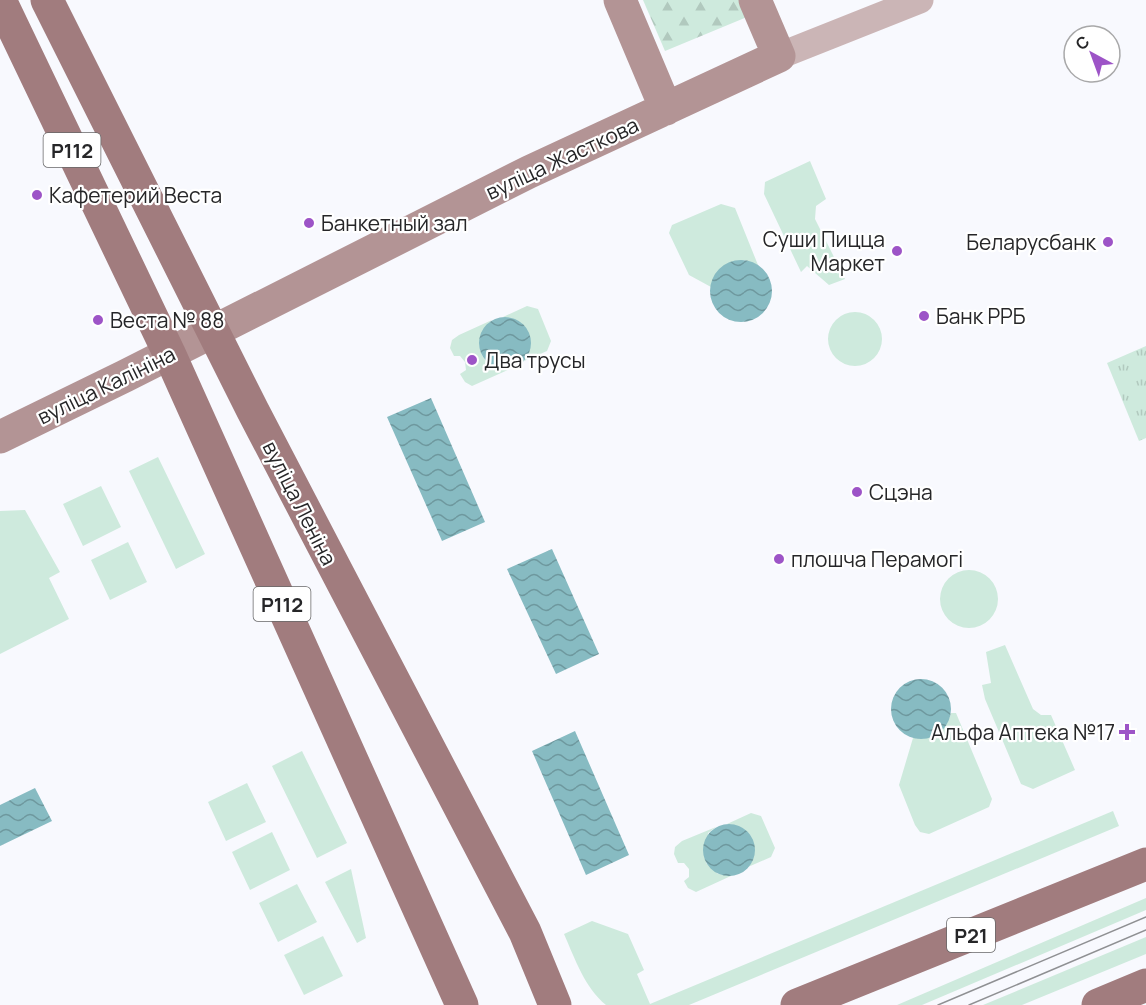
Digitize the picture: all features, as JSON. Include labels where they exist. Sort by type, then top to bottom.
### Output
[{"type":"main road","name":"Р112","points":[[0,0],[169,353],[460,1003]]},
{"type":"main road","name":"вуліца Леніна","points":[[47,0],[213,332],[525,932],[555,1005]]},
{"type":"main road","name":"Р21","points":[[797,1005],[1146,864]]},
{"type":"main road","points":[[525,932],[577,1005]]},
{"type":"main road","points":[[1098,1005],[1146,985]]},
{"type":"street","points":[[620,0],[666,109]]},
{"type":"street","points":[[755,0],[779,56]]},
{"type":"street","name":"вуліца Жасткова","points":[[213,332],[529,172],[779,56],[920,0]]},
{"type":"street","name":"вуліца Калініна","points":[[0,437],[213,332]]},
{"type":"green space","points":[[643,0],[739,0],[747,17],[665,51]]},
{"type":"green space","points":[[810,161],[826,199],[816,206],[815,219],[845,279],[829,285],[807,266],[801,272],[764,194],[765,182]]},
{"type":"green space","points":[[721,204],[735,208],[758,265],[744,260],[713,279],[711,287],[689,275],[669,233],[672,225]]},
{"type":"green space","points":[[527,306],[538,309],[551,341],[547,351],[524,361],[529,354],[512,318],[503,317]]},
{"type":"green space","points":[[850,312],[860,312],[874,320],[880,329],[882,339],[880,349],[874,358],[860,366],[850,366],[833,354],[828,344],[828,334],[840,317]]},
{"type":"green space","points":[[492,320],[481,336],[481,352],[484,359],[491,364],[499,368],[510,369],[472,386],[465,382],[460,374],[466,370],[465,362],[460,356],[454,356],[450,348],[452,340]]},
{"type":"green space","points":[[1146,346],[1146,438],[1139,441],[1107,363]]},
{"type":"green space","points":[[158,457],[205,554],[176,569],[129,471]]},
{"type":"green space","points":[[101,486],[121,527],[83,546],[63,504]]},
{"type":"green space","points":[[25,510],[60,572],[49,578],[69,619],[0,654],[0,511]]},
{"type":"green space","points":[[128,542],[147,582],[110,600],[91,560]]},
{"type":"green space","points":[[963,570],[975,570],[990,578],[998,593],[998,605],[990,620],[975,628],[963,628],[948,620],[940,605],[940,593],[948,578]]},
{"type":"green space","points":[[1005,645],[1033,709],[1041,715],[1051,715],[1075,770],[1033,789],[1021,784],[985,699],[982,685],[991,683],[986,652]]},
{"type":"green space","points":[[951,713],[956,713],[992,799],[989,807],[929,834],[920,832],[915,825],[899,785],[913,738],[927,738],[937,734],[945,726]]},
{"type":"green space","points":[[302,751],[347,843],[317,858],[272,766]]},
{"type":"green space","points":[[247,783],[266,822],[226,841],[208,802]]},
{"type":"green space","points":[[1113,811],[1119,826],[689,1005],[606,1005],[586,982],[564,934],[592,921],[628,934],[644,970],[637,974],[650,1004]]},
{"type":"green space","points":[[751,813],[761,816],[775,848],[771,857],[748,867],[753,860],[751,836],[740,827],[727,824]]},
{"type":"green space","points":[[716,827],[708,833],[706,863],[718,874],[733,875],[696,892],[688,888],[684,881],[689,877],[689,869],[684,863],[678,863],[674,854],[675,847],[682,841]]},
{"type":"green space","points":[[272,832],[290,870],[250,890],[232,852]]},
{"type":"green space","points":[[351,869],[366,938],[357,943],[325,882]]},
{"type":"green space","points":[[297,884],[317,922],[278,942],[259,903]]},
{"type":"green space","points":[[1146,898],[1146,910],[922,1005],[897,1005]]},
{"type":"green space","points":[[323,936],[343,976],[304,995],[284,955]]},
{"type":"green space","points":[[1146,937],[1146,954],[1022,1005],[983,1005]]},
{"type":"water","points":[[741,260],[763,269],[772,291],[763,313],[741,322],[719,313],[710,291],[719,269]]},
{"type":"water","points":[[505,317],[519,321],[527,329],[531,343],[527,357],[519,365],[505,369],[491,365],[483,357],[479,343],[483,329],[491,321]]},
{"type":"water","points":[[431,398],[485,522],[442,541],[387,417]]},
{"type":"water","points":[[552,549],[599,654],[556,674],[507,569]]},
{"type":"water","points":[[921,679],[938,684],[946,692],[951,709],[946,726],[938,734],[921,739],[904,734],[896,726],[891,709],[896,692],[904,684]]},
{"type":"water","points":[[575,731],[629,855],[586,875],[532,751]]},
{"type":"water","points":[[35,788],[52,821],[0,846],[0,805]]},
{"type":"water","points":[[729,824],[743,828],[751,836],[755,850],[751,864],[743,872],[729,876],[715,872],[707,864],[703,850],[707,836],[715,828]]},
{"type":"tram line","points":[[938,1005],[1146,917]]},
{"type":"tram line","points":[[969,1005],[1146,930]]},
{"type":"place","name":"Кафетерий Веста","points":[[37,195]]},
{"type":"place","name":"Банкетный зал","points":[[309,223]]},
{"type":"place","name":"Беларусбанк","points":[[1108,242]]},
{"type":"place","name":"Суши Пицца Маркет","points":[[897,251]]},
{"type":"place","name":"Банк РРБ","points":[[924,316]]},
{"type":"place","name":"Веста № 88","points":[[98,320]]},
{"type":"place","name":"Два трусы","points":[[472,360]]},
{"type":"place","name":"Сцэна","points":[[857,492]]},
{"type":"place","name":"плошча Перамогі","points":[[779,559]]},
{"type":"place","name":"Альфа Аптека №17","points":[[1127,732]]}]
